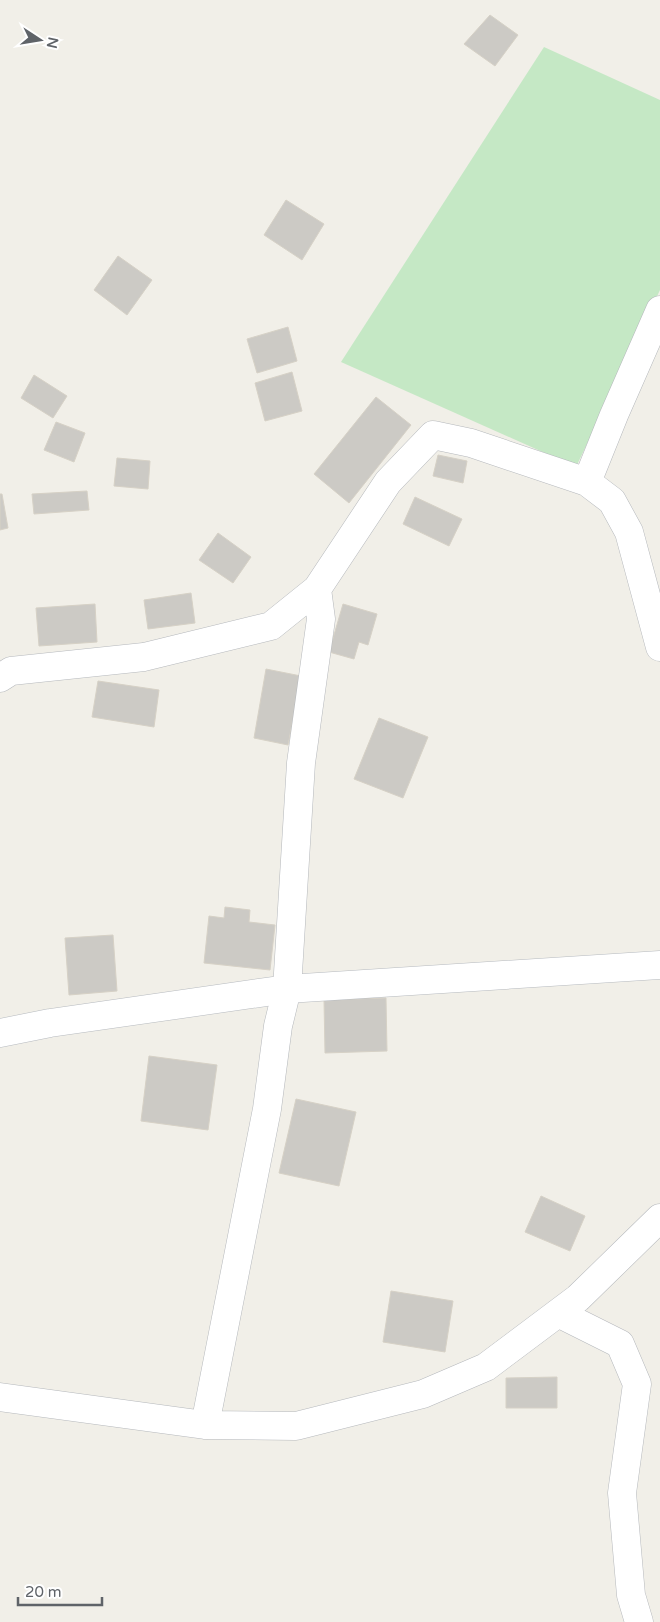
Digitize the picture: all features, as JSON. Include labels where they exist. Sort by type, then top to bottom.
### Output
[{"type":"street","points":[[587,482],[660,310]]},
{"type":"street","points":[[0,678],[11,671],[144,657],[271,626],[317,589],[388,482],[433,436],[471,442],[587,482],[612,501],[629,532],[660,647]]},
{"type":"street","points":[[205,1425],[267,1109],[278,1026],[287,989],[301,763],[321,619],[317,589]]},
{"type":"street","points":[[0,1033],[50,1023],[287,989],[660,965]]},
{"type":"street","points":[[0,1397],[205,1425],[296,1426],[423,1394],[486,1367],[578,1298],[660,1218]]},
{"type":"street","points":[[558,1313],[620,1344],[638,1384],[622,1493],[631,1595],[638,1622]]},
{"type":"green space","points":[[544,47],[660,100],[660,290],[576,467],[341,362]]},
{"type":"building","points":[[490,15],[518,35],[495,66],[464,44]]},
{"type":"building","points":[[286,200],[324,224],[302,260],[264,235]]},
{"type":"building","points":[[118,256],[152,280],[127,315],[94,290]]},
{"type":"building","points":[[288,327],[297,361],[257,373],[247,339]]},
{"type":"building","points":[[292,372],[302,411],[265,421],[255,383]]},
{"type":"building","points":[[34,375],[67,396],[53,418],[21,398]]},
{"type":"building","points":[[376,397],[411,425],[349,503],[314,474]]},
{"type":"building","points":[[56,422],[85,433],[74,462],[44,450]]},
{"type":"building","points":[[438,455],[467,461],[463,483],[433,476]]},
{"type":"building","points":[[117,458],[150,461],[148,489],[114,486]]},
{"type":"building","points":[[87,491],[89,510],[34,514],[32,494]]},
{"type":"building","points":[[0,494],[2,494],[8,528],[0,530]]},
{"type":"building","points":[[415,497],[462,519],[449,546],[403,524]]},
{"type":"building","points":[[218,533],[251,557],[233,583],[199,560]]},
{"type":"building","points":[[191,593],[195,623],[148,629],[144,600]]},
{"type":"building","points":[[95,604],[97,642],[39,646],[36,608]]},
{"type":"building","points":[[343,604],[377,614],[368,645],[359,642],[354,659],[329,652]]},
{"type":"building","points":[[266,669],[301,676],[288,745],[254,738]]},
{"type":"building","points":[[98,681],[159,690],[154,727],[92,717]]},
{"type":"building","points":[[379,718],[428,737],[403,798],[354,779]]},
{"type":"building","points":[[225,907],[250,910],[249,922],[275,925],[270,970],[204,963],[209,916],[224,918]]},
{"type":"building","points":[[113,935],[117,991],[69,995],[65,938]]},
{"type":"building","points":[[386,998],[387,1051],[325,1053],[324,1000]]},
{"type":"building","points":[[149,1056],[217,1065],[208,1130],[141,1121]]},
{"type":"building","points":[[296,1099],[356,1112],[339,1186],[279,1173]]},
{"type":"building","points":[[541,1196],[585,1216],[570,1251],[525,1232]]},
{"type":"building","points":[[391,1291],[453,1301],[445,1352],[383,1342]]},
{"type":"building","points":[[557,1377],[557,1408],[506,1408],[506,1378]]}]
